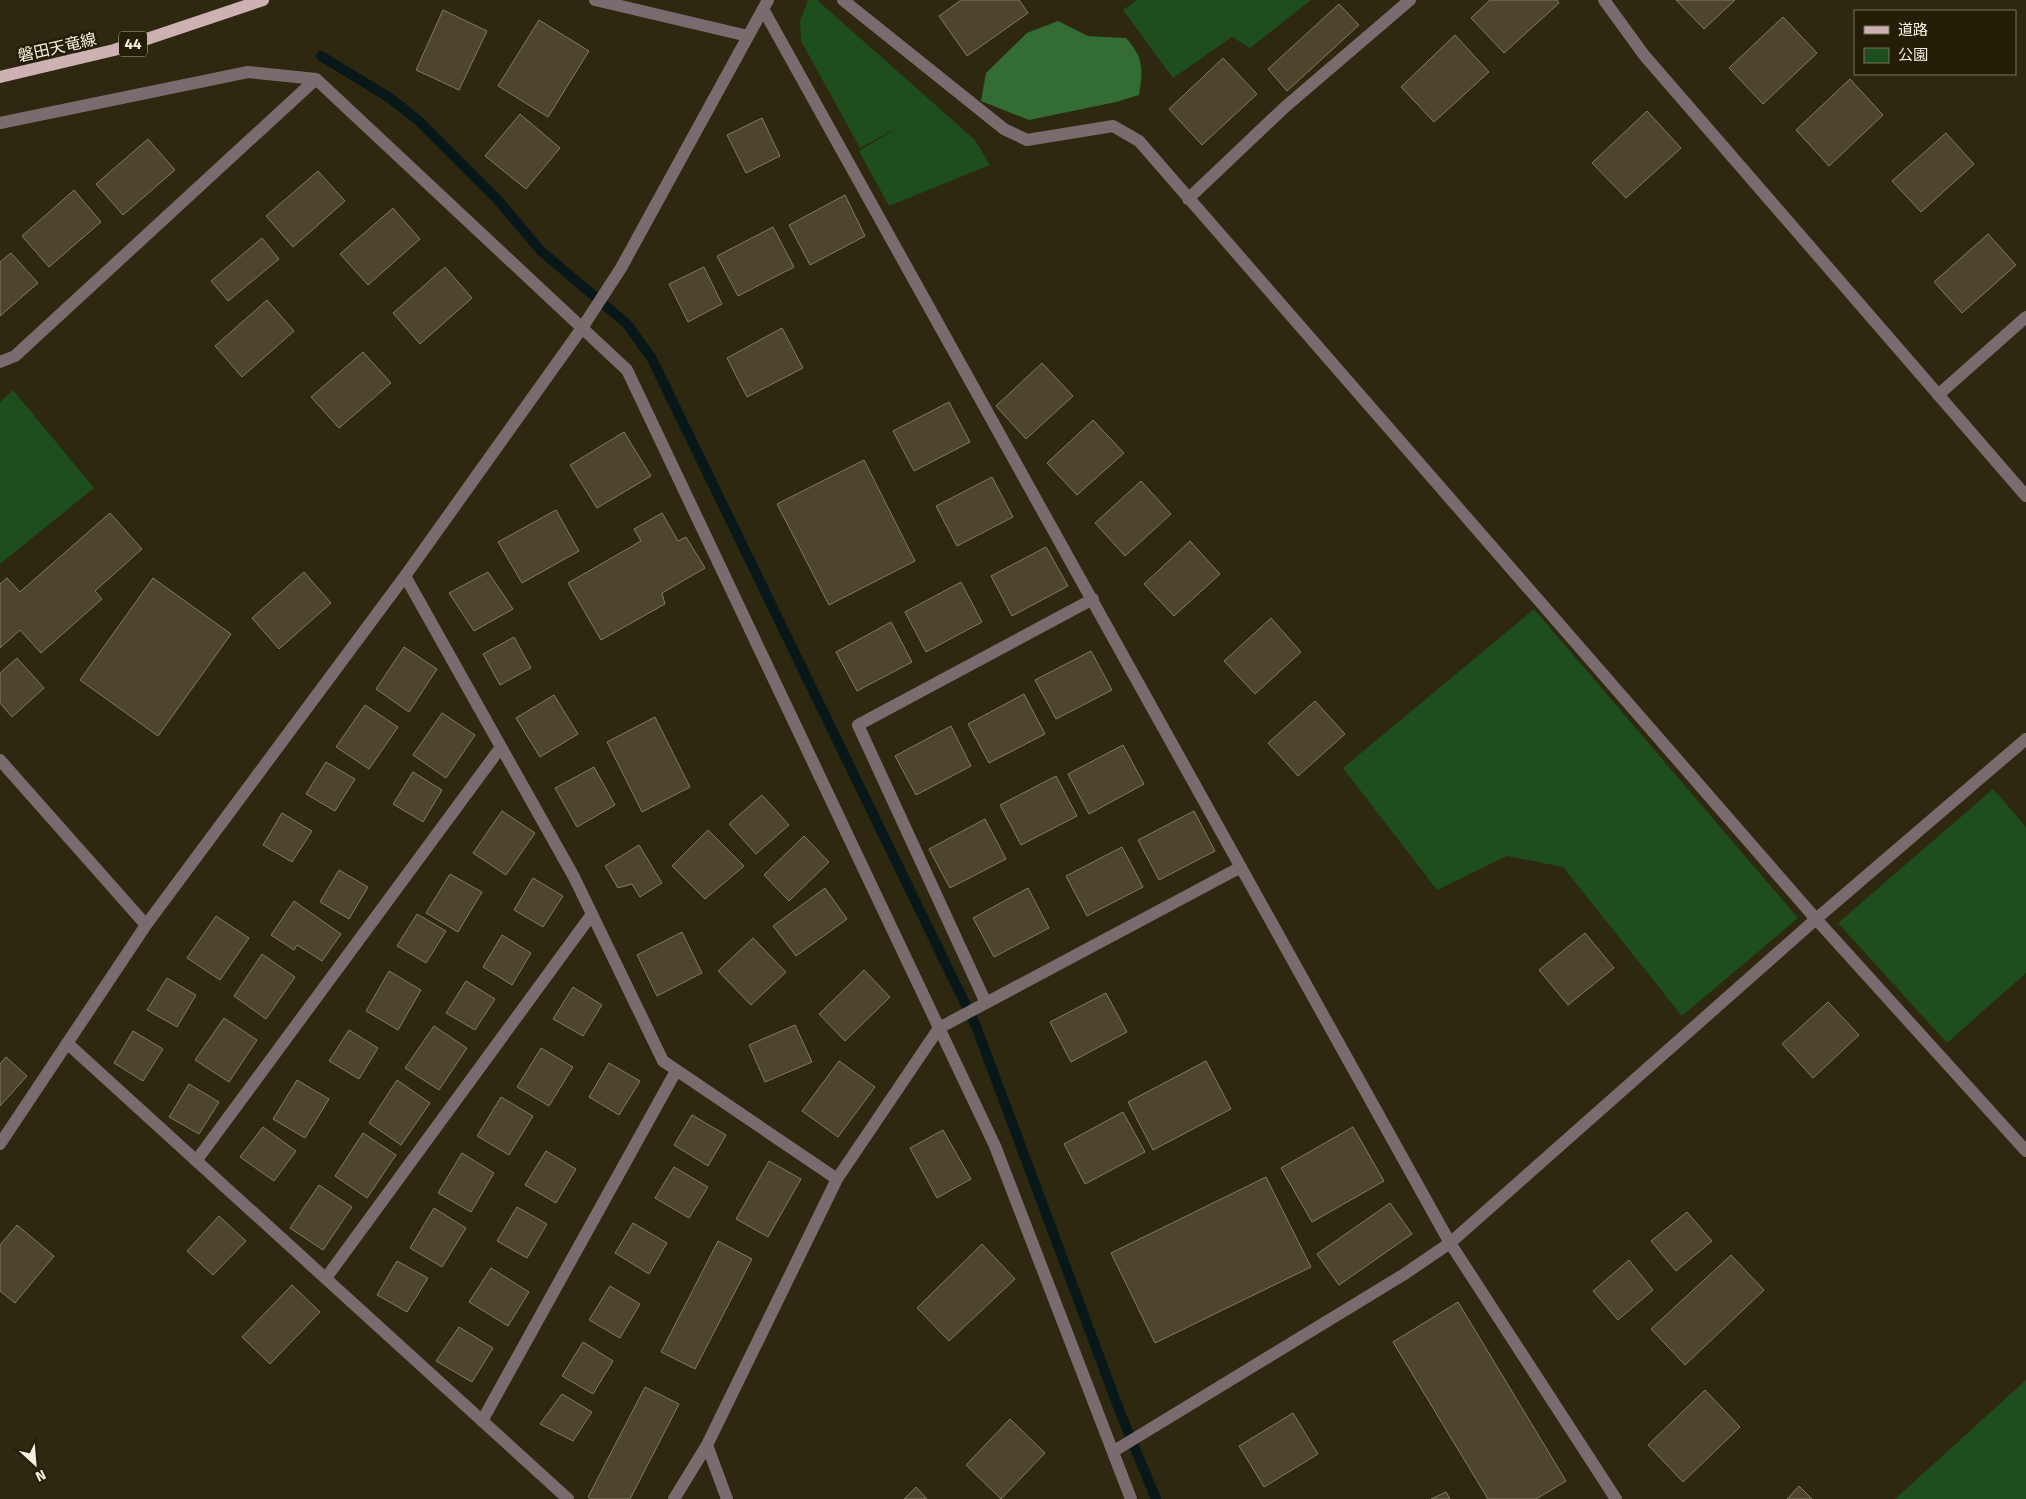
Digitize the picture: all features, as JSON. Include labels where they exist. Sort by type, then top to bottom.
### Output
[{"type":"main road","name":"磐田天竜線","points":[[0,77],[114,50],[263,0]]},
{"type":"street","points":[[595,0],[748,36]]},
{"type":"street","points":[[843,0],[1004,129],[1027,140],[1113,126],[1139,141],[1816,919],[2026,1151]]},
{"type":"street","points":[[1188,199],[1285,107],[1410,0]]},
{"type":"street","points":[[1604,0],[1644,55],[2026,496]]},
{"type":"street","points":[[0,1144],[146,926],[405,576],[582,328],[621,268],[766,5]]},
{"type":"street","points":[[766,5],[1450,1244],[1616,1499]]},
{"type":"street","points":[[0,122],[248,72],[316,80],[627,370],[995,1146],[1131,1499]]},
{"type":"street","points":[[0,362],[15,356],[316,80]]},
{"type":"street","points":[[1938,396],[2026,317]]},
{"type":"street","points":[[405,576],[574,877],[663,1061],[837,1179]]},
{"type":"street","points":[[986,1003],[858,725],[1093,599]]},
{"type":"street","points":[[1114,1451],[1450,1244],[1816,919],[2026,739]]},
{"type":"street","points":[[196,1161],[501,747]]},
{"type":"street","points":[[0,760],[146,926]]},
{"type":"street","points":[[674,1499],[707,1445],[837,1179],[939,1028],[1241,867]]},
{"type":"street","points":[[326,1278],[592,914]]},
{"type":"street","points":[[67,1043],[568,1499]]},
{"type":"street","points":[[482,1421],[676,1070]]},
{"type":"street","points":[[707,1445],[727,1499]]},
{"type":"green space","points":[[808,0],[817,0],[975,140],[990,165],[889,206],[859,151],[901,126],[860,148],[801,41],[800,21]]},
{"type":"green space","points":[[1137,0],[1311,0],[1250,48],[1232,37],[1173,78],[1123,10]]},
{"type":"green space","points":[[1058,21],[1088,36],[1126,38],[1132,45],[1141,64],[1139,95],[1116,102],[1029,120],[981,101],[986,73],[1027,33]]},
{"type":"green space","points":[[13,390],[94,488],[0,564],[0,402]]},
{"type":"green space","points":[[1534,609],[1798,918],[1682,1016],[1563,867],[1507,856],[1437,890],[1343,768]]},
{"type":"green space","points":[[1993,789],[2026,827],[2026,973],[1947,1043],[1838,923]]},
{"type":"green space","points":[[2026,1380],[2026,1499],[1895,1499]]},
{"type":"building","points":[[961,0],[1019,0],[1028,13],[967,56],[939,16]]},
{"type":"building","points":[[1490,0],[1557,0],[1559,3],[1504,53],[1471,18]]},
{"type":"building","points":[[1676,0],[1735,0],[1704,29]]},
{"type":"building","points":[[1339,4],[1359,25],[1287,91],[1268,69]]},
{"type":"building","points":[[443,10],[487,31],[459,90],[416,70]]},
{"type":"building","points":[[1783,17],[1817,53],[1763,104],[1729,68]]},
{"type":"building","points":[[539,20],[589,51],[548,117],[498,86]]},
{"type":"building","points":[[1455,35],[1489,72],[1434,122],[1401,87]]},
{"type":"building","points":[[1223,58],[1257,94],[1202,145],[1169,109]]},
{"type":"building","points":[[1850,79],[1883,115],[1829,166],[1796,130]]},
{"type":"building","points":[[1647,111],[1681,148],[1626,198],[1592,163]]},
{"type":"building","points":[[520,114],[560,148],[526,189],[485,156]]},
{"type":"building","points":[[762,118],[780,156],[746,173],[727,135]]},
{"type":"building","points":[[1946,133],[1974,164],[1921,212],[1892,181]]},
{"type":"building","points":[[148,139],[175,170],[123,215],[96,184]]},
{"type":"building","points":[[318,171],[345,201],[293,247],[266,216]]},
{"type":"building","points":[[74,190],[101,222],[49,267],[22,236]]},
{"type":"building","points":[[845,195],[865,236],[810,265],[789,225]]},
{"type":"building","points":[[393,208],[420,239],[368,285],[340,254]]},
{"type":"building","points":[[773,227],[794,267],[738,296],[717,256]]},
{"type":"building","points":[[1988,234],[2016,265],[1962,313],[1934,282]]},
{"type":"building","points":[[262,238],[279,259],[228,301],[211,281]]},
{"type":"building","points":[[11,253],[38,283],[0,316],[0,262]]},
{"type":"building","points":[[445,267],[472,298],[420,344],[393,313]]},
{"type":"building","points":[[704,267],[722,304],[688,322],[669,284]]},
{"type":"building","points":[[267,300],[294,331],[242,377],[215,346]]},
{"type":"building","points":[[782,328],[803,368],[747,397],[727,358]]},
{"type":"building","points":[[363,352],[391,383],[339,428],[311,397]]},
{"type":"building","points":[[1042,363],[1073,396],[1026,439],[996,406]]},
{"type":"building","points":[[949,402],[970,442],[914,471],[893,431]]},
{"type":"building","points":[[1093,420],[1124,453],[1077,495],[1047,463]]},
{"type":"building","points":[[624,432],[651,476],[597,508],[570,465]]},
{"type":"building","points":[[864,460],[915,561],[829,605],[777,504]]},
{"type":"building","points":[[992,477],[1013,517],[957,546],[936,506]]},
{"type":"building","points":[[1141,481],[1171,514],[1125,556],[1095,523]]},
{"type":"building","points":[[556,510],[579,551],[522,583],[498,542]]},
{"type":"building","points":[[110,513],[142,549],[95,591],[102,599],[41,653],[20,630],[0,648],[0,584],[7,578],[20,592]]},
{"type":"building","points":[[662,513],[678,541],[686,537],[705,568],[662,593],[665,604],[601,640],[568,583],[641,541],[634,529]]},
{"type":"building","points":[[1190,541],[1220,574],[1174,616],[1144,584]]},
{"type":"building","points":[[1046,547],[1068,586],[1012,616],[991,576]]},
{"type":"building","points":[[304,572],[331,603],[279,649],[252,618]]},
{"type":"building","points":[[488,572],[513,609],[474,631],[449,593]]},
{"type":"building","points":[[153,578],[231,634],[158,736],[80,680]]},
{"type":"building","points":[[961,582],[982,622],[926,652],[905,612]]},
{"type":"building","points":[[1271,618],[1301,652],[1255,694],[1224,661]]},
{"type":"building","points":[[891,622],[912,662],[857,691],[836,652]]},
{"type":"building","points":[[514,637],[531,668],[500,685],[483,654]]},
{"type":"building","points":[[404,647],[437,669],[409,712],[376,689]]},
{"type":"building","points":[[1091,651],[1112,690],[1056,719],[1035,680]]},
{"type":"building","points":[[17,658],[44,688],[12,717],[0,703],[0,673]]},
{"type":"building","points":[[1024,694],[1045,734],[989,763],[968,724]]},
{"type":"building","points":[[554,695],[578,734],[540,757],[516,718]]},
{"type":"building","points":[[1315,701],[1345,734],[1298,776],[1268,743]]},
{"type":"building","points":[[365,705],[398,727],[369,769],[336,747]]},
{"type":"building","points":[[442,713],[475,735],[446,778],[413,755]]},
{"type":"building","points":[[655,717],[690,787],[642,812],[607,742]]},
{"type":"building","points":[[951,726],[971,766],[916,795],[895,756]]},
{"type":"building","points":[[1123,745],[1144,784],[1089,814],[1068,774]]},
{"type":"building","points":[[326,762],[355,779],[335,811],[306,794]]},
{"type":"building","points":[[594,767],[615,805],[577,827],[555,788]]},
{"type":"building","points":[[413,772],[442,790],[423,822],[393,804]]},
{"type":"building","points":[[1056,776],[1077,816],[1021,845],[1000,805]]},
{"type":"building","points":[[762,795],[789,825],[756,854],[729,824]]},
{"type":"building","points":[[502,811],[535,833],[506,875],[473,853]]},
{"type":"building","points":[[1194,811],[1215,851],[1159,880],[1138,840]]},
{"type":"building","points":[[282,813],[312,831],[292,862],[263,845]]},
{"type":"building","points":[[985,819],[1006,859],[950,888],[929,849]]},
{"type":"building","points":[[708,830],[744,866],[705,899],[672,866]]},
{"type":"building","points":[[804,836],[829,862],[789,901],[764,875]]},
{"type":"building","points":[[639,845],[662,883],[640,897],[632,884],[618,888],[605,866]]},
{"type":"building","points":[[1122,847],[1143,887],[1087,916],[1066,876]]},
{"type":"building","points":[[339,870],[368,887],[349,919],[320,902]]},
{"type":"building","points":[[450,874],[482,892],[458,932],[426,913]]},
{"type":"building","points":[[533,878],[563,896],[543,927],[514,910]]},
{"type":"building","points":[[825,888],[847,919],[796,956],[773,926]]},
{"type":"building","points":[[1028,888],[1049,928],[994,957],[973,918]]},
{"type":"building","points":[[294,901],[341,934],[322,961],[297,945],[294,950],[271,935]]},
{"type":"building","points":[[417,914],[446,931],[426,963],[397,946]]},
{"type":"building","points":[[216,916],[249,938],[220,980],[187,958]]},
{"type":"building","points":[[682,932],[702,973],[657,996],[637,955]]},
{"type":"building","points":[[1585,933],[1614,968],[1568,1005],[1539,970]]},
{"type":"building","points":[[502,935],[531,953],[512,985],[483,967]]},
{"type":"building","points":[[753,938],[786,972],[751,1005],[718,971]]},
{"type":"building","points":[[262,954],[295,977],[266,1019],[234,996]]},
{"type":"building","points":[[864,970],[890,997],[845,1041],[819,1014]]},
{"type":"building","points":[[389,971],[421,990],[398,1030],[366,1011]]},
{"type":"building","points":[[167,978],[196,995],[177,1027],[147,1010]]},
{"type":"building","points":[[466,981],[495,999],[475,1030],[446,1013]]},
{"type":"building","points":[[573,987],[602,1005],[583,1036],[553,1019]]},
{"type":"building","points":[[1106,993],[1127,1032],[1071,1062],[1050,1022]]},
{"type":"building","points":[[1828,1002],[1859,1035],[1813,1078],[1782,1044]]},
{"type":"building","points":[[224,1018],[257,1040],[229,1082],[195,1060]]},
{"type":"building","points":[[795,1025],[812,1062],[765,1082],[749,1045]]},
{"type":"building","points":[[434,1026],[467,1048],[439,1090],[405,1068]]},
{"type":"building","points":[[349,1030],[378,1048],[359,1079],[329,1061]]},
{"type":"building","points":[[133,1031],[163,1049],[143,1081],[114,1063]]},
{"type":"building","points":[[541,1048],[573,1067],[549,1106],[517,1087]]},
{"type":"building","points":[[6,1057],[27,1076],[0,1106],[0,1064]]},
{"type":"building","points":[[839,1061],[875,1087],[838,1137],[802,1111]]},
{"type":"building","points":[[1206,1061],[1231,1109],[1153,1150],[1128,1102]]},
{"type":"building","points":[[609,1063],[640,1081],[619,1115],[589,1097]]},
{"type":"building","points":[[297,1080],[329,1099],[305,1138],[273,1119]]},
{"type":"building","points":[[397,1080],[430,1103],[401,1145],[369,1123]]},
{"type":"building","points":[[189,1084],[219,1102],[199,1134],[169,1117]]},
{"type":"building","points":[[501,1097],[533,1116],[509,1155],[477,1136]]},
{"type":"building","points":[[1123,1112],[1145,1152],[1085,1184],[1064,1144]]},
{"type":"building","points":[[692,1115],[726,1135],[708,1166],[674,1145]]},
{"type":"building","points":[[263,1127],[296,1151],[274,1181],[240,1157]]},
{"type":"building","points":[[1353,1127],[1384,1181],[1312,1222],[1281,1168]]},
{"type":"building","points":[[943,1130],[971,1179],[937,1198],[910,1148]]},
{"type":"building","points":[[363,1133],[396,1155],[367,1198],[335,1176]]},
{"type":"building","points":[[546,1151],[576,1169],[556,1203],[525,1185]]},
{"type":"building","points":[[462,1153],[494,1173],[471,1212],[438,1193]]},
{"type":"building","points":[[769,1161],[801,1179],[768,1237],[736,1219]]},
{"type":"building","points":[[674,1167],[708,1187],[689,1218],[655,1198]]},
{"type":"building","points":[[1266,1177],[1311,1267],[1155,1343],[1111,1253]]},
{"type":"building","points":[[319,1185],[352,1207],[323,1250],[290,1228]]},
{"type":"building","points":[[1390,1203],[1412,1234],[1339,1285],[1317,1254]]},
{"type":"building","points":[[517,1207],[547,1224],[527,1258],[497,1241]]},
{"type":"building","points":[[434,1208],[466,1228],[442,1267],[410,1248]]},
{"type":"building","points":[[1687,1212],[1712,1241],[1676,1271],[1651,1241]]},
{"type":"building","points":[[219,1216],[246,1241],[213,1275],[187,1251]]},
{"type":"building","points":[[633,1223],[667,1243],[649,1274],[615,1253]]},
{"type":"building","points":[[17,1225],[54,1256],[15,1303],[0,1291],[0,1245]]},
{"type":"building","points":[[718,1241],[752,1259],[695,1369],[661,1352]]},
{"type":"building","points":[[982,1244],[1015,1279],[949,1341],[917,1308]]},
{"type":"building","points":[[1731,1255],[1764,1290],[1685,1365],[1651,1329]]},
{"type":"building","points":[[1629,1260],[1653,1290],[1618,1320],[1593,1291]]},
{"type":"building","points":[[397,1261],[428,1278],[407,1312],[377,1295]]},
{"type":"building","points":[[491,1268],[529,1292],[508,1326],[469,1302]]},
{"type":"building","points":[[292,1285],[320,1312],[270,1364],[242,1337]]},
{"type":"building","points":[[610,1286],[640,1304],[620,1338],[589,1320]]},
{"type":"building","points":[[1458,1302],[1566,1481],[1536,1499],[1488,1499],[1393,1342]]},
{"type":"building","points":[[459,1327],[493,1348],[472,1382],[436,1361]]},
{"type":"building","points":[[583,1342],[613,1361],[593,1394],[562,1376]]},
{"type":"building","points":[[645,1387],[679,1404],[630,1499],[591,1499],[588,1497]]},
{"type":"building","points":[[1705,1390],[1740,1427],[1683,1482],[1648,1445]]},
{"type":"building","points":[[562,1394],[592,1412],[573,1441],[540,1424]]},
{"type":"building","points":[[1293,1413],[1318,1454],[1264,1487],[1239,1446]]},
{"type":"building","points":[[1010,1419],[1045,1453],[1001,1499],[966,1465]]},
{"type":"building","points":[[1799,1486],[1812,1499],[1787,1499]]},
{"type":"building","points":[[916,1487],[927,1499],[904,1499]]},
{"type":"building","points":[[1446,1492],[1450,1499],[1431,1499]]},
{"type":"waterway","points":[[321,56],[390,98],[419,121],[496,198],[541,251],[627,324],[652,359],[976,1026],[1120,1412],[1156,1499]]}]
